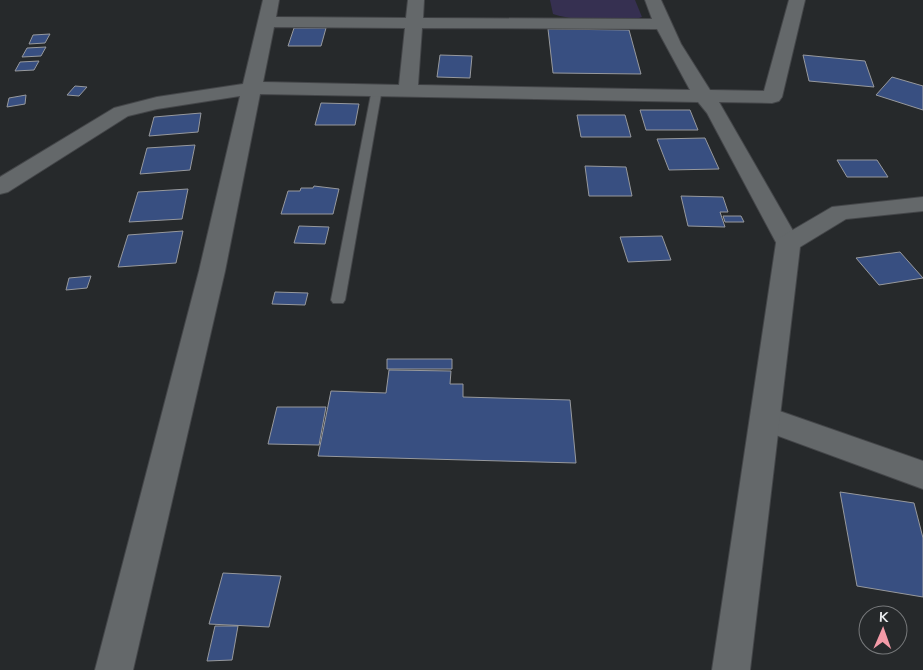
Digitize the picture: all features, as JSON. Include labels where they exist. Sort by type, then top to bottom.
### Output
[{"type":"street","points":[[114,670],[212,271],[271,0]]},
{"type":"street","points":[[408,90],[416,0]]},
{"type":"street","points":[[653,0],[662,24],[702,95],[716,112],[788,243],[731,670]]},
{"type":"street","points":[[0,187],[121,112],[157,103],[253,88],[772,96],[797,0]]},
{"type":"street","points":[[266,22],[413,23],[545,16],[662,24]]},
{"type":"street","points":[[788,243],[840,212],[923,204]]},
{"type":"street","points":[[765,418],[923,475]]},
{"type":"lane","points":[[338,300],[376,89]]},
{"type":"shaded area","points":[[550,0],[635,0],[642,17],[611,21],[585,20],[562,16],[553,14]]},
{"type":"building","points":[[294,28],[326,28],[321,46],[288,46]]},
{"type":"building","points":[[548,29],[629,30],[641,74],[553,73]]},
{"type":"building","points":[[50,34],[45,43],[29,44],[33,35]]},
{"type":"building","points":[[46,47],[41,56],[22,57],[27,48]]},
{"type":"building","points":[[440,55],[472,56],[470,78],[437,77]]},
{"type":"building","points":[[803,55],[865,61],[874,87],[809,81]]},
{"type":"building","points":[[39,61],[34,70],[15,71],[20,62]]},
{"type":"building","points":[[892,77],[923,86],[923,110],[876,95]]},
{"type":"building","points":[[75,86],[87,87],[79,96],[67,95]]},
{"type":"building","points":[[26,95],[25,104],[7,107],[9,98]]},
{"type":"building","points":[[321,103],[359,104],[355,125],[315,125]]},
{"type":"building","points":[[640,110],[690,110],[698,130],[646,130]]},
{"type":"building","points":[[201,113],[198,132],[149,136],[154,117]]},
{"type":"building","points":[[577,115],[625,115],[631,137],[581,137]]},
{"type":"building","points":[[705,138],[719,169],[669,170],[657,139]]},
{"type":"building","points":[[195,145],[190,170],[140,174],[147,148]]},
{"type":"building","points":[[837,160],[877,160],[888,177],[847,177]]},
{"type":"building","points":[[585,166],[626,167],[632,196],[589,196]]},
{"type":"building","points":[[314,186],[339,189],[333,214],[281,214],[288,191],[300,191],[301,188],[313,188]]},
{"type":"building","points":[[188,189],[182,219],[129,222],[138,192]]},
{"type":"building","points":[[681,196],[723,197],[728,212],[720,212],[725,227],[688,226]]},
{"type":"building","points":[[723,216],[741,216],[744,222],[725,222]]},
{"type":"building","points":[[299,226],[329,227],[325,244],[294,243]]},
{"type":"building","points":[[183,231],[176,263],[118,267],[128,235]]},
{"type":"building","points":[[662,236],[671,260],[628,262],[620,237]]},
{"type":"building","points":[[900,252],[923,278],[879,285],[856,258]]},
{"type":"building","points":[[91,276],[87,288],[66,290],[69,278]]},
{"type":"building","points":[[275,292],[308,293],[305,305],[272,304]]},
{"type":"building","points":[[387,359],[452,359],[452,369],[387,369]]},
{"type":"building","points":[[389,370],[451,371],[450,384],[463,384],[463,397],[570,400],[576,463],[318,456],[331,391],[386,393]]},
{"type":"building","points":[[277,407],[326,407],[319,445],[268,444]]},
{"type":"building","points":[[840,492],[914,503],[923,538],[923,597],[857,586]]},
{"type":"building","points":[[223,573],[281,576],[269,627],[209,624]]},
{"type":"building","points":[[215,626],[238,626],[232,660],[207,661]]}]
